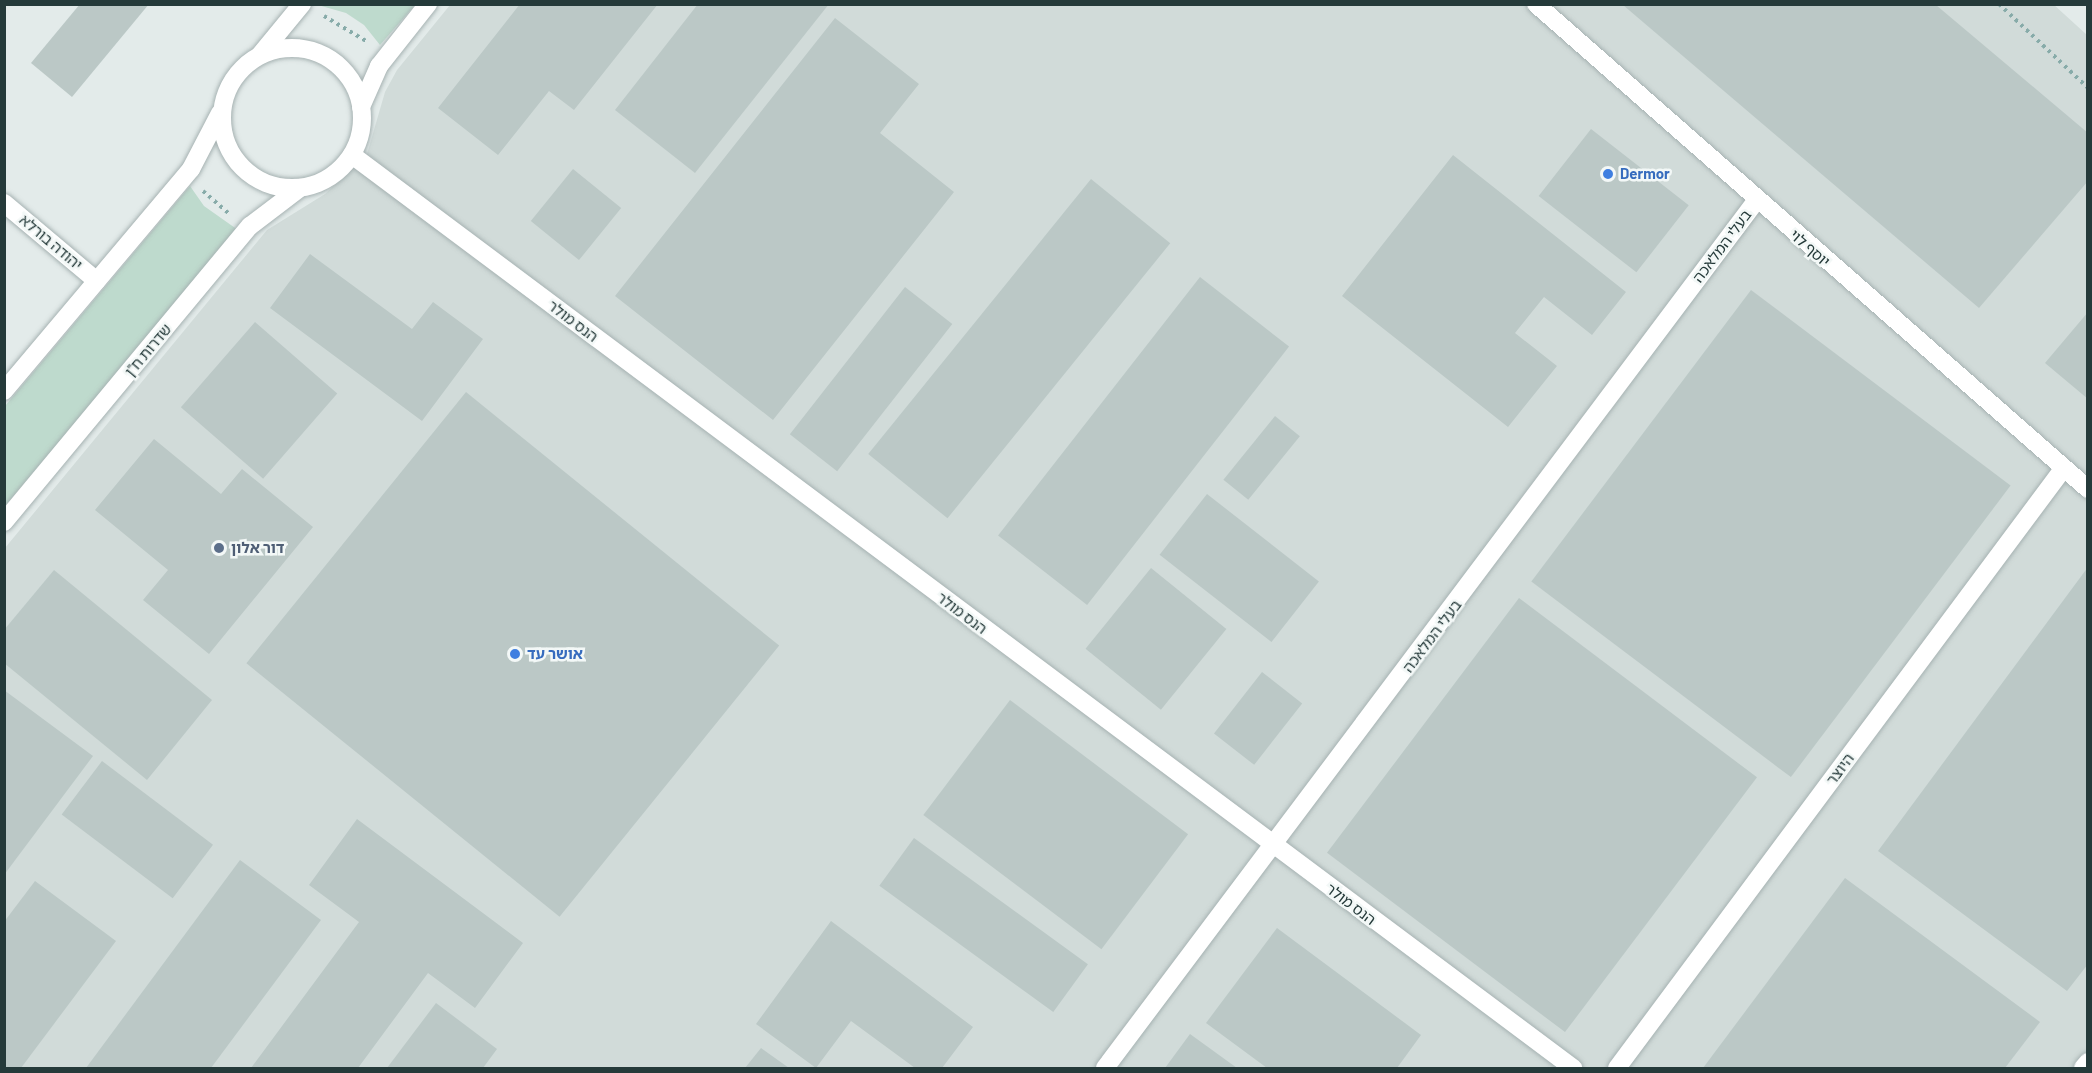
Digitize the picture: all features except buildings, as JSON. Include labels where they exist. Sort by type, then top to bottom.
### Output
[{"type":"street","points":[[222,109],[223,131],[230,151],[242,168],[260,181],[300,188],[321,183],[338,171],[352,155],[360,137],[361,107],[379,66],[428,4]]},
{"type":"street","name":"יוסף לוי","points":[[1536,4],[1756,201],[2088,489]]},
{"type":"street","points":[[4,391],[190,169],[222,109],[229,87],[242,69],[260,55],[299,8]]},
{"type":"street","points":[[260,55],[283,48],[307,49],[329,58],[347,74],[361,107]]},
{"type":"street","name":"הנס מולר","points":[[352,155],[1573,1068]]},
{"type":"street","name":"שדרות ח\"ן","points":[[4,522],[250,226],[300,188]]},
{"type":"street","name":"בעלי המלאכה","points":[[1105,1068],[1275,847],[1756,201]]},
{"type":"street","name":"יהודה בורלא","points":[[4,203],[97,281]]},
{"type":"street","name":"היוצר","points":[[1617,1068],[2063,469]]},
{"type":"street","points":[[2083,1068],[2088,1062]]},
{"type":"path","points":[[1999,4],[2088,88]]},
{"type":"path","points":[[299,8],[320,14],[352,30],[366,41],[379,66]]},
{"type":"path","points":[[190,169],[209,199],[250,226]]},
{"type":"shaded area","points":[[2053,4],[2087,35],[2087,1068],[5,1068],[5,548],[267,230],[325,194],[367,154],[385,92],[397,70],[450,5]]},
{"type":"green space","points":[[318,5],[415,5],[380,45],[364,25],[346,13]]},
{"type":"green space","points":[[190,186],[204,206],[238,230],[5,506],[5,406]]},
{"type":"place","name":"Dermor","points":[[1608,174]]},
{"type":"place","name":"דור אלון","points":[[219,548]]},
{"type":"place","name":"אושר עד","points":[[515,654]]}]
